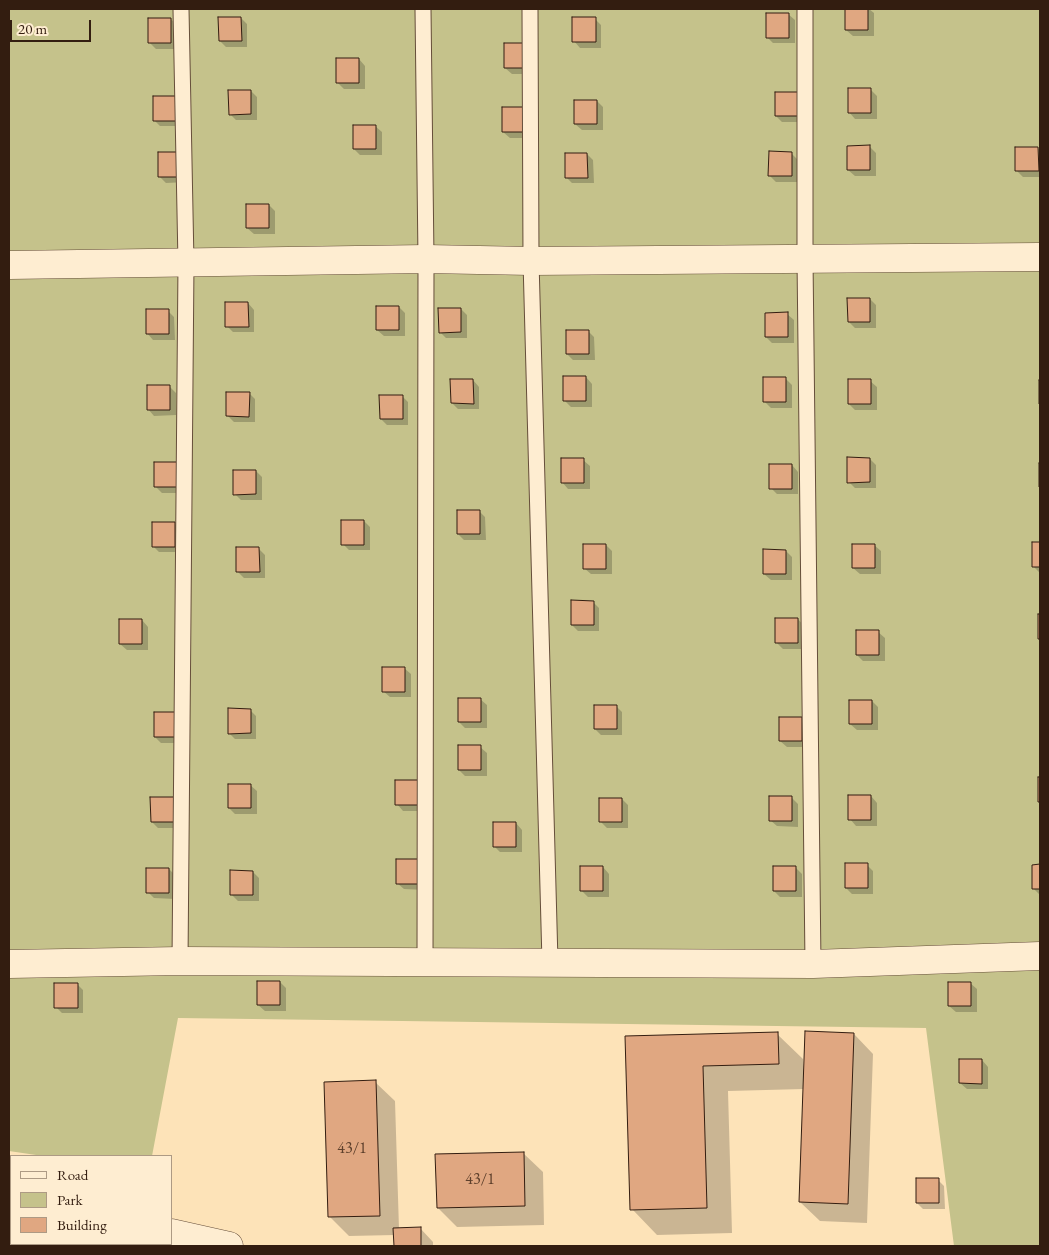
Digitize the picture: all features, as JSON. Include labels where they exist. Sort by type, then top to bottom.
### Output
[{"type":"street","points":[[9,265],[426,259],[531,261],[1040,257]]},
{"type":"street","points":[[9,964],[180,961],[813,964],[1040,956]]},
{"type":"street","points":[[172,1233],[202,1243],[228,1246]]},
{"type":"lane","points":[[180,9],[186,263],[180,961]]},
{"type":"lane","points":[[423,9],[426,259],[425,962]]},
{"type":"lane","points":[[530,9],[531,261],[550,962]]},
{"type":"lane","points":[[805,9],[805,259],[813,964]]},
{"type":"green space","points":[[9,9],[1040,9],[1040,1246],[954,1246],[926,1028],[178,1018],[152,1155],[36,1155],[9,1151]]},
{"type":"building","points":[[845,9],[868,9],[868,30],[845,30]]},
{"type":"building","points":[[766,13],[789,13],[789,38],[766,38]]},
{"type":"building","points":[[218,17],[241,17],[242,41],[219,41]]},
{"type":"building","points":[[572,17],[596,17],[596,42],[572,42]]},
{"type":"building","points":[[148,18],[171,18],[171,43],[148,43]]},
{"type":"building","points":[[504,43],[527,43],[527,68],[504,68]]},
{"type":"building","points":[[336,58],[359,58],[359,83],[336,83]]},
{"type":"building","points":[[848,88],[871,88],[871,113],[848,113]]},
{"type":"building","points":[[228,90],[251,90],[251,114],[229,115]]},
{"type":"building","points":[[775,92],[798,92],[798,116],[775,116]]},
{"type":"building","points":[[153,96],[176,96],[176,121],[153,121]]},
{"type":"building","points":[[574,100],[597,100],[597,124],[574,124]]},
{"type":"building","points":[[502,107],[525,107],[525,132],[502,132]]},
{"type":"building","points":[[353,125],[376,125],[376,149],[353,149]]},
{"type":"building","points":[[870,145],[870,170],[847,170],[847,146]]},
{"type":"building","points":[[1015,147],[1038,147],[1039,171],[1015,171]]},
{"type":"building","points":[[769,151],[792,152],[792,176],[768,176]]},
{"type":"building","points":[[158,152],[181,152],[181,177],[158,177]]},
{"type":"building","points":[[565,153],[587,153],[588,178],[565,178]]},
{"type":"building","points":[[246,204],[269,204],[269,228],[246,228]]},
{"type":"building","points":[[847,298],[870,298],[870,322],[848,322]]},
{"type":"building","points":[[225,302],[248,302],[249,327],[225,327]]},
{"type":"building","points":[[376,306],[399,306],[399,330],[376,330]]},
{"type":"building","points":[[438,308],[461,308],[461,332],[439,333]]},
{"type":"building","points":[[146,309],[169,309],[169,334],[146,334]]},
{"type":"building","points":[[788,312],[788,337],[765,337],[765,313]]},
{"type":"building","points":[[566,330],[589,330],[589,354],[566,354]]},
{"type":"building","points":[[563,376],[586,376],[586,401],[563,401]]},
{"type":"building","points":[[763,377],[786,377],[786,402],[763,402]]},
{"type":"building","points":[[450,379],[473,379],[474,404],[451,403]]},
{"type":"building","points":[[848,379],[871,379],[871,404],[848,404]]},
{"type":"building","points":[[1040,380],[1040,404],[1039,404]]},
{"type":"building","points":[[147,385],[170,385],[170,410],[147,410]]},
{"type":"building","points":[[226,392],[250,392],[249,417],[226,416]]},
{"type":"building","points":[[379,395],[403,395],[403,419],[380,419]]},
{"type":"building","points":[[847,457],[870,458],[870,482],[847,483]]},
{"type":"building","points":[[561,458],[584,458],[584,483],[561,483]]},
{"type":"building","points":[[154,462],[177,462],[177,487],[154,487]]},
{"type":"building","points":[[1040,463],[1040,487],[1039,487]]},
{"type":"building","points":[[769,464],[792,464],[792,489],[769,489]]},
{"type":"building","points":[[233,470],[256,470],[256,494],[233,495]]},
{"type":"building","points":[[457,510],[480,510],[480,534],[457,534]]},
{"type":"building","points":[[341,520],[364,520],[364,545],[341,545]]},
{"type":"building","points":[[152,522],[175,522],[175,547],[152,547]]},
{"type":"building","points":[[1032,542],[1040,542],[1040,567],[1032,567]]},
{"type":"building","points":[[583,544],[606,544],[606,569],[583,569]]},
{"type":"building","points":[[852,544],[875,544],[875,568],[852,568]]},
{"type":"building","points":[[236,547],[259,547],[260,572],[236,572]]},
{"type":"building","points":[[763,549],[786,550],[786,574],[763,574]]},
{"type":"building","points":[[571,600],[594,601],[594,625],[571,625]]},
{"type":"building","points":[[1038,614],[1040,614],[1040,639],[1038,639]]},
{"type":"building","points":[[775,618],[798,618],[798,643],[775,643]]},
{"type":"building","points":[[119,619],[142,619],[142,644],[119,644]]},
{"type":"building","points":[[856,630],[879,630],[879,655],[856,655]]},
{"type":"building","points":[[382,667],[405,667],[405,692],[382,692]]},
{"type":"building","points":[[458,698],[481,698],[481,722],[458,722]]},
{"type":"building","points":[[849,700],[872,700],[872,724],[849,724]]},
{"type":"building","points":[[594,705],[617,705],[617,729],[594,729]]},
{"type":"building","points":[[228,708],[251,709],[251,733],[228,734]]},
{"type":"building","points":[[154,712],[177,712],[176,737],[154,737]]},
{"type":"building","points":[[779,717],[802,717],[802,741],[779,741]]},
{"type":"building","points":[[458,745],[481,745],[481,770],[458,770]]},
{"type":"building","points":[[1038,777],[1040,777],[1040,802],[1038,802]]},
{"type":"building","points":[[395,780],[418,780],[419,805],[395,805]]},
{"type":"building","points":[[228,784],[251,784],[251,808],[228,808]]},
{"type":"building","points":[[848,795],[871,795],[871,820],[848,820]]},
{"type":"building","points":[[769,796],[792,796],[792,821],[769,821]]},
{"type":"building","points":[[150,797],[174,797],[174,822],[151,822]]},
{"type":"building","points":[[599,798],[622,798],[622,822],[599,822]]},
{"type":"building","points":[[493,822],[516,822],[516,847],[493,847]]},
{"type":"building","points":[[396,859],[419,859],[419,884],[396,884]]},
{"type":"building","points":[[845,863],[868,863],[868,888],[845,888]]},
{"type":"building","points":[[1040,864],[1040,889],[1032,889],[1032,865]]},
{"type":"building","points":[[580,866],[603,866],[603,891],[580,891]]},
{"type":"building","points":[[773,866],[796,866],[796,891],[773,891]]},
{"type":"building","points":[[146,868],[169,868],[169,893],[146,893]]},
{"type":"building","points":[[230,870],[253,871],[253,895],[230,895]]},
{"type":"building","points":[[257,981],[280,981],[280,1005],[257,1005]]},
{"type":"building","points":[[948,982],[971,982],[971,1006],[948,1006]]},
{"type":"building","points":[[54,983],[78,983],[78,1008],[54,1008]]},
{"type":"building","points":[[805,1031],[854,1033],[848,1204],[799,1202]]},
{"type":"building","points":[[778,1032],[779,1064],[703,1066],[707,1208],[630,1210],[625,1036]]},
{"type":"building","points":[[959,1059],[982,1059],[982,1084],[959,1083]]},
{"type":"building","points":[[376,1080],[380,1216],[328,1217],[324,1082]]},
{"type":"building","points":[[524,1152],[525,1206],[437,1208],[435,1154]]},
{"type":"building","points":[[916,1178],[939,1178],[939,1203],[916,1203]]},
{"type":"building","points":[[10,1217],[10,1245],[20,1246],[9,1246]]},
{"type":"building","points":[[421,1227],[421,1246],[394,1246],[393,1228]]},
{"type":"building","points":[[53,1245],[98,1245],[98,1246]]}]
